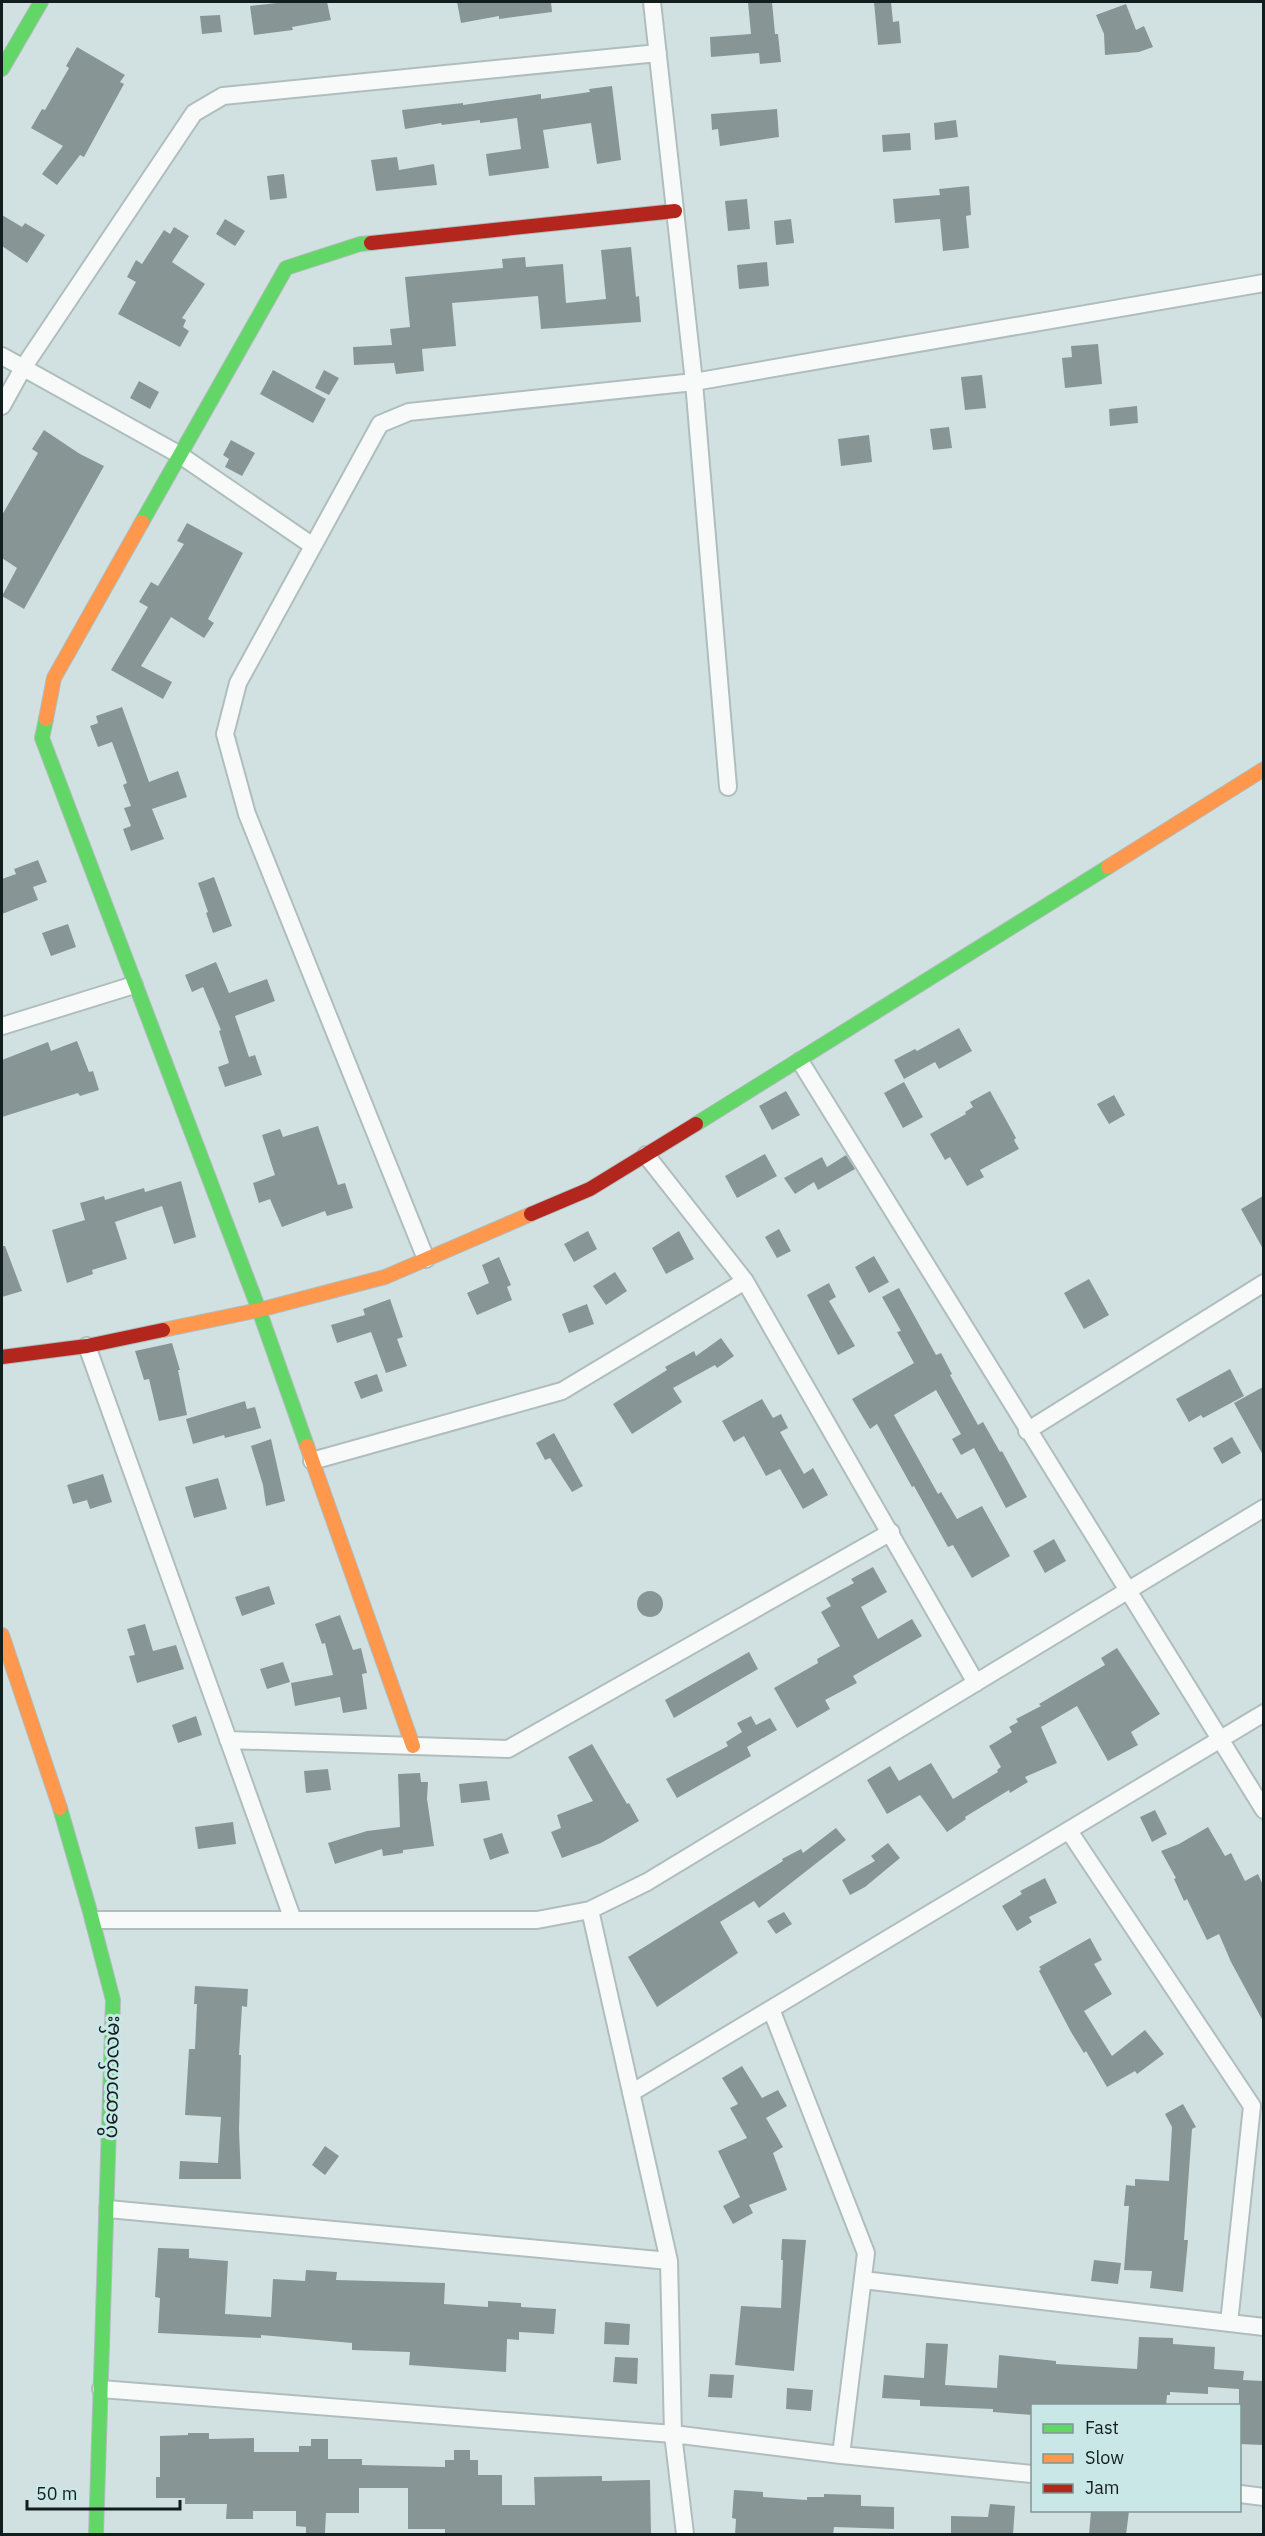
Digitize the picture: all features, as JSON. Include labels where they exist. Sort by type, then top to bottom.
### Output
[{"type":"street","points":[[2,69],[41,2]]},
{"type":"street","points":[[652,2],[694,382],[728,787]]},
{"type":"street","points":[[2,406],[23,368],[194,113],[223,96],[657,53]]},
{"type":"street","points":[[413,1746],[259,1311],[42,738],[54,678],[286,268],[360,244],[675,211]]},
{"type":"street","points":[[426,1259],[247,814],[225,734],[238,683],[380,424],[409,412],[694,382],[1263,283]]},
{"type":"street","points":[[2,356],[180,455],[313,546]]},
{"type":"street","points":[[2,1357],[87,1346],[259,1311],[385,1277],[590,1189],[800,1061],[1263,769]]},
{"type":"street","points":[[2,1026],[134,985]]},
{"type":"street","points":[[800,1061],[1263,1810]]},
{"type":"street","points":[[646,1155],[745,1281],[976,1683]]},
{"type":"street","points":[[312,1461],[562,1392],[745,1281]]},
{"type":"street","points":[[1027,1431],[1263,1282]]},
{"type":"street","points":[[87,1346],[294,1920]]},
{"type":"street","points":[[94,1920],[537,1920],[590,1910],[647,1882],[1127,1593],[1263,1508]]},
{"type":"street","points":[[228,1740],[508,1749],[891,1532]]},
{"type":"street","name":"ပိတောက်လမ်း","points":[[2,1635],[32,1721],[94,1920],[113,2000],[96,2535]]},
{"type":"street","points":[[631,2093],[1263,1713]]},
{"type":"street","points":[[1069,1831],[1252,2106],[1229,2323]]},
{"type":"street","points":[[590,1910],[669,2261],[673,2434],[685,2535]]},
{"type":"street","points":[[771,2009],[866,2253],[841,2456]]},
{"type":"street","points":[[108,2209],[669,2261]]},
{"type":"street","points":[[862,2280],[1263,2327]]},
{"type":"street","points":[[101,2389],[673,2434],[841,2456],[1031,2474]]},
{"type":"street","points":[[1241,2494],[1263,2497]]},
{"type":"building","points":[[286,2],[327,2],[331,20],[292,27],[293,30],[254,35],[250,6]]},
{"type":"building","points":[[457,2],[551,2],[552,12],[499,19],[499,16],[461,23]]},
{"type":"building","points":[[748,2],[772,2],[781,62],[760,64],[759,53],[711,57],[710,37],[751,34]]},
{"type":"building","points":[[874,2],[891,2],[893,22],[899,21],[901,43],[878,45]]},
{"type":"building","points":[[1126,4],[1136,30],[1144,26],[1153,47],[1139,52],[1105,55],[1104,34],[1096,15]]},
{"type":"building","points":[[220,15],[222,32],[202,34],[200,16]]},
{"type":"building","points":[[77,47],[125,75],[120,82],[124,84],[84,157],[80,155],[57,185],[42,174],[63,146],[31,128],[42,109],[45,110],[69,68],[66,66]]},
{"type":"building","points":[[612,86],[621,160],[597,164],[591,123],[543,130],[549,168],[489,176],[486,154],[521,149],[517,118],[480,123],[480,120],[442,125],[441,123],[405,129],[402,110],[463,103],[463,105],[541,94],[541,99],[590,92],[589,89]]},
{"type":"building","points":[[777,109],[779,137],[720,146],[718,129],[712,130],[711,114]]},
{"type":"building","points":[[956,120],[958,137],[935,140],[934,123]]},
{"type":"building","points":[[910,133],[911,150],[883,152],[882,135]]},
{"type":"building","points":[[397,157],[399,170],[434,164],[437,185],[376,191],[371,160]]},
{"type":"building","points":[[284,174],[287,198],[270,200],[267,176]]},
{"type":"building","points":[[969,186],[971,215],[966,216],[969,248],[943,251],[940,219],[895,223],[893,199],[940,195],[939,189]]},
{"type":"building","points":[[747,199],[750,229],[728,231],[725,201]]},
{"type":"building","points":[[2,215],[22,227],[25,223],[45,235],[27,263],[2,246]]},
{"type":"building","points":[[225,219],[245,231],[235,246],[216,234]]},
{"type":"building","points":[[791,219],[794,243],[776,245],[774,221]]},
{"type":"building","points":[[174,227],[189,236],[172,262],[205,284],[182,318],[186,320],[183,327],[189,331],[180,347],[118,314],[136,282],[127,277],[136,260],[142,264],[164,230],[170,234]]},
{"type":"building","points":[[631,247],[641,322],[541,329],[538,296],[452,303],[456,346],[422,349],[424,371],[396,374],[394,363],[354,365],[353,347],[392,345],[390,329],[410,327],[405,277],[503,268],[502,259],[525,257],[526,267],[563,264],[566,303],[606,299],[601,250]]},
{"type":"building","points":[[767,262],[769,286],[739,289],[737,265]]},
{"type":"building","points":[[1098,344],[1102,384],[1065,388],[1062,358],[1072,357],[1071,346]]},
{"type":"building","points":[[273,370],[326,399],[313,423],[260,394]]},
{"type":"building","points":[[324,370],[339,378],[329,395],[315,388]]},
{"type":"building","points":[[982,375],[986,408],[965,410],[961,377]]},
{"type":"building","points":[[139,381],[159,392],[150,409],[130,398]]},
{"type":"building","points":[[1137,406],[1138,423],[1110,426],[1109,409]]},
{"type":"building","points":[[949,427],[952,448],[933,450],[930,429]]},
{"type":"building","points":[[44,430],[80,454],[104,466],[24,609],[2,596],[17,568],[2,558],[2,515],[38,453],[32,449]]},
{"type":"building","points":[[869,435],[872,462],[841,466],[838,439]]},
{"type":"building","points":[[231,440],[255,453],[242,476],[225,467],[229,459],[223,455]]},
{"type":"building","points":[[187,523],[243,553],[208,619],[214,623],[204,638],[171,617],[141,666],[172,682],[163,699],[111,670],[148,607],[139,602],[151,582],[158,586],[184,544],[177,541]]},
{"type":"building","points":[[122,707],[149,782],[178,771],[187,797],[152,809],[164,839],[131,851],[123,829],[131,826],[124,808],[131,806],[123,785],[127,783],[112,742],[98,747],[90,726],[98,723],[96,716]]},
{"type":"building","points":[[38,860],[47,882],[33,887],[38,900],[2,914],[2,879],[16,874],[14,869]]},
{"type":"building","points":[[214,877],[232,926],[213,933],[198,883]]},
{"type":"building","points":[[68,924],[76,947],[51,956],[42,933]]},
{"type":"building","points":[[216,962],[229,993],[267,979],[275,1001],[235,1016],[249,1057],[255,1055],[262,1075],[225,1087],[218,1067],[229,1063],[219,1031],[221,1030],[203,987],[192,992],[185,975]]},
{"type":"building","points":[[959,1028],[972,1051],[939,1069],[935,1062],[904,1079],[894,1060],[915,1049],[917,1051]]},
{"type":"building","points":[[77,1041],[89,1072],[93,1071],[99,1090],[80,1096],[78,1093],[2,1117],[2,1060],[48,1042],[51,1051]]},
{"type":"building","points":[[904,1082],[923,1117],[903,1128],[884,1093]]},
{"type":"building","points":[[786,1091],[800,1115],[772,1130],[759,1106]]},
{"type":"building","points":[[990,1091],[1016,1138],[1014,1140],[1019,1149],[980,1170],[984,1177],[967,1186],[950,1157],[945,1160],[930,1134],[966,1114],[965,1112],[973,1107],[970,1102]]},
{"type":"building","points":[[1114,1095],[1125,1115],[1109,1124],[1097,1104]]},
{"type":"building","points":[[318,1126],[338,1185],[345,1183],[353,1208],[327,1216],[325,1211],[282,1227],[270,1199],[259,1203],[253,1183],[275,1175],[262,1135],[280,1129],[283,1137]]},
{"type":"building","points":[[765,1154],[777,1176],[737,1198],[725,1176]]},
{"type":"building","points":[[846,1155],[855,1169],[818,1190],[814,1182],[795,1194],[784,1178],[822,1157],[827,1167]]},
{"type":"building","points":[[181,1181],[196,1237],[174,1244],[162,1206],[115,1222],[127,1259],[92,1270],[93,1274],[67,1283],[52,1230],[85,1220],[80,1203],[104,1196],[105,1200],[144,1188],[145,1192]]},
{"type":"building","points":[[1263,1196],[1263,1249],[1241,1209]]},
{"type":"building","points":[[779,1229],[791,1251],[777,1258],[765,1237]]},
{"type":"building","points":[[588,1231],[597,1249],[574,1262],[564,1244]]},
{"type":"building","points":[[679,1231],[694,1259],[666,1274],[652,1248]]},
{"type":"building","points":[[2,1246],[5,1246],[22,1291],[2,1297]]},
{"type":"building","points":[[874,1256],[889,1282],[869,1293],[855,1267]]},
{"type":"building","points":[[499,1257],[511,1285],[507,1287],[512,1300],[477,1315],[467,1293],[489,1283],[482,1265]]},
{"type":"building","points":[[615,1272],[627,1291],[606,1305],[593,1286]]},
{"type":"building","points":[[1089,1279],[1109,1315],[1084,1329],[1064,1293]]},
{"type":"building","points":[[829,1283],[836,1297],[829,1301],[855,1346],[838,1355],[807,1295]]},
{"type":"building","points":[[899,1288],[936,1355],[941,1353],[952,1374],[950,1375],[978,1425],[983,1422],[1027,1497],[1006,1508],[974,1448],[961,1455],[952,1439],[961,1434],[936,1390],[894,1415],[938,1494],[941,1492],[957,1519],[982,1506],[1010,1556],[972,1578],[953,1545],[948,1547],[877,1424],[870,1429],[852,1399],[914,1363],[897,1332],[901,1331],[882,1297]]},
{"type":"building","points":[[390,1299],[403,1337],[397,1339],[407,1366],[386,1373],[371,1332],[337,1343],[331,1325],[365,1315],[363,1309]]},
{"type":"building","points":[[587,1304],[594,1324],[569,1333],[562,1314]]},
{"type":"building","points":[[721,1338],[734,1356],[717,1368],[715,1365],[673,1388],[682,1402],[632,1434],[613,1404],[667,1370],[665,1367],[694,1351],[696,1356]]},
{"type":"building","points":[[172,1343],[180,1370],[178,1370],[187,1415],[159,1421],[149,1379],[144,1380],[135,1351]]},
{"type":"building","points":[[1230,1369],[1244,1396],[1203,1418],[1201,1415],[1189,1422],[1176,1399]]},
{"type":"building","points":[[377,1374],[383,1391],[361,1399],[354,1382]]},
{"type":"building","points":[[1263,1387],[1263,1455],[1234,1403]]},
{"type":"building","points":[[762,1399],[773,1418],[781,1414],[788,1428],[780,1432],[804,1474],[813,1468],[828,1495],[803,1509],[780,1469],[766,1476],[744,1436],[734,1442],[722,1421]]},
{"type":"building","points":[[245,1401],[247,1409],[255,1407],[261,1428],[193,1444],[186,1419]]},
{"type":"building","points":[[554,1433],[583,1486],[572,1492],[550,1458],[545,1460],[536,1443]]},
{"type":"building","points":[[1232,1437],[1241,1453],[1222,1464],[1213,1448]]},
{"type":"building","points":[[271,1439],[285,1501],[266,1506],[263,1485],[251,1446]]},
{"type":"building","points":[[103,1474],[112,1502],[90,1509],[87,1500],[73,1504],[67,1485]]},
{"type":"building","points":[[218,1478],[227,1509],[194,1518],[185,1487]]},
{"type":"building","points":[[1054,1539],[1066,1561],[1045,1573],[1033,1551]]},
{"type":"building","points":[[873,1567],[887,1592],[861,1607],[878,1639],[912,1619],[922,1636],[853,1676],[857,1683],[825,1700],[830,1709],[797,1728],[774,1688],[818,1663],[817,1659],[840,1646],[821,1612],[831,1606],[826,1598],[854,1583],[851,1579]]},
{"type":"building","points":[[269,1586],[275,1604],[242,1616],[235,1597]]},
{"type":"building","points":[[650,1591],[659,1595],[663,1604],[659,1613],[650,1617],[641,1613],[637,1604],[641,1595]]},
{"type":"building","points":[[340,1615],[353,1650],[361,1648],[367,1673],[362,1674],[367,1709],[343,1713],[340,1697],[295,1706],[291,1683],[333,1675],[325,1643],[322,1644],[315,1624]]},
{"type":"building","points":[[145,1624],[153,1651],[176,1645],[184,1669],[137,1683],[129,1656],[135,1655],[127,1629]]},
{"type":"building","points":[[1117,1648],[1160,1714],[1131,1732],[1138,1745],[1108,1761],[1077,1706],[1041,1727],[1057,1763],[1025,1777],[1028,1782],[1010,1793],[1009,1790],[965,1817],[966,1819],[947,1832],[920,1795],[887,1814],[867,1780],[890,1766],[899,1781],[931,1763],[953,1799],[998,1772],[997,1770],[1001,1767],[989,1746],[1012,1732],[1009,1727],[1018,1722],[1016,1719],[1041,1706],[1039,1704],[1105,1665],[1101,1658]]},
{"type":"building","points":[[749,1652],[758,1669],[674,1718],[665,1700]]},
{"type":"building","points":[[283,1662],[290,1682],[267,1689],[260,1669]]},
{"type":"building","points":[[196,1716],[202,1735],[178,1743],[172,1725]]},
{"type":"building","points":[[751,1716],[756,1725],[770,1718],[777,1730],[747,1747],[751,1756],[677,1798],[666,1779],[728,1746],[726,1742],[742,1732],[737,1723]]},
{"type":"building","points":[[592,1744],[639,1821],[601,1843],[562,1858],[551,1832],[561,1828],[557,1815],[593,1801],[568,1757]]},
{"type":"building","points":[[328,1769],[331,1790],[306,1793],[304,1771]]},
{"type":"building","points":[[420,1773],[421,1782],[428,1782],[427,1799],[434,1846],[403,1850],[403,1853],[383,1856],[382,1849],[335,1864],[328,1843],[367,1831],[400,1827],[398,1774]]},
{"type":"building","points":[[487,1781],[490,1800],[461,1803],[459,1784]]},
{"type":"building","points":[[1155,1810],[1167,1834],[1152,1842],[1140,1817]]},
{"type":"building","points":[[233,1822],[236,1844],[198,1849],[195,1827]]},
{"type":"building","points":[[1208,1827],[1225,1856],[1231,1853],[1245,1881],[1258,1874],[1263,1885],[1263,2021],[1231,1962],[1219,1934],[1207,1940],[1187,1899],[1184,1901],[1174,1879],[1176,1878],[1161,1851],[1179,1844]]},
{"type":"building","points":[[836,1828],[846,1840],[759,1908],[754,1901],[720,1922],[738,1953],[657,2007],[628,1957],[783,1861],[782,1859],[801,1849],[803,1853]]},
{"type":"building","points":[[502,1833],[509,1853],[490,1860],[483,1839]]},
{"type":"building","points":[[888,1843],[900,1858],[865,1887],[850,1895],[842,1880],[875,1861],[871,1856]]},
{"type":"building","points":[[1045,1878],[1057,1903],[1029,1917],[1032,1922],[1017,1931],[1002,1906],[1022,1894],[1020,1891]]},
{"type":"building","points":[[784,1912],[792,1924],[776,1934],[767,1921]]},
{"type":"building","points":[[1090,1938],[1102,1960],[1094,1964],[1112,1994],[1084,2011],[1112,2056],[1145,2030],[1164,2054],[1137,2074],[1135,2071],[1107,2087],[1086,2051],[1084,2053],[1071,2032],[1039,1971],[1041,1969],[1039,1967]]},
{"type":"building","points":[[195,1986],[248,1989],[247,2007],[242,2006],[239,2055],[241,2055],[239,2130],[241,2179],[179,2179],[180,2161],[218,2163],[221,2117],[185,2115],[189,2049],[195,2049],[197,2004],[194,2004]]},
{"type":"building","points":[[742,2066],[762,2098],[778,2090],[787,2106],[766,2118],[783,2147],[773,2153],[787,2190],[749,2205],[753,2213],[733,2224],[723,2206],[740,2197],[718,2151],[747,2138],[730,2108],[738,2104],[722,2078]]},
{"type":"building","points":[[1183,2104],[1196,2127],[1192,2129],[1184,2240],[1188,2240],[1183,2292],[1150,2288],[1152,2271],[1124,2270],[1129,2206],[1124,2206],[1126,2185],[1135,2186],[1135,2179],[1169,2181],[1172,2127],[1165,2114]]},
{"type":"building","points":[[325,2146],[339,2156],[325,2175],[312,2165]]},
{"type":"building","points":[[782,2239],[806,2240],[794,2371],[735,2365],[741,2306],[781,2308]]},
{"type":"building","points":[[158,2248],[189,2249],[189,2258],[228,2261],[225,2314],[271,2317],[273,2279],[305,2281],[306,2270],[337,2272],[336,2280],[445,2283],[444,2304],[488,2307],[488,2301],[521,2303],[521,2307],[556,2309],[554,2334],[519,2332],[519,2340],[507,2339],[506,2372],[409,2365],[410,2352],[352,2350],[352,2343],[261,2335],[261,2338],[158,2333],[160,2298],[155,2297]]},
{"type":"building","points":[[1094,2260],[1121,2263],[1118,2284],[1091,2281]]},
{"type":"building","points":[[605,2322],[630,2324],[629,2345],[604,2344]]},
{"type":"building","points":[[1139,2337],[1173,2338],[1173,2344],[1215,2347],[1214,2369],[1244,2371],[1243,2380],[1263,2381],[1263,2445],[1241,2444],[1239,2389],[1208,2387],[1208,2394],[1170,2392],[1170,2395],[1167,2395],[1166,2404],[1031,2404],[1031,2415],[993,2412],[993,2409],[920,2406],[920,2400],[882,2398],[884,2375],[924,2378],[926,2343],[948,2344],[945,2385],[997,2388],[999,2355],[1056,2361],[1056,2364],[1137,2369]]},
{"type":"building","points":[[615,2357],[638,2358],[637,2384],[613,2382]]},
{"type":"building","points":[[710,2374],[734,2375],[732,2398],[708,2397]]},
{"type":"building","points":[[787,2388],[813,2390],[811,2411],[786,2409]]},
{"type":"building","points":[[188,2433],[209,2433],[209,2439],[254,2438],[254,2452],[299,2452],[299,2446],[311,2446],[311,2439],[328,2439],[328,2459],[362,2459],[362,2465],[445,2467],[445,2460],[454,2460],[454,2450],[470,2450],[470,2460],[478,2460],[478,2475],[502,2475],[502,2505],[535,2505],[534,2477],[602,2476],[602,2481],[650,2480],[651,2535],[445,2535],[445,2529],[408,2529],[408,2488],[359,2488],[359,2513],[326,2513],[325,2533],[306,2533],[306,2527],[296,2526],[296,2511],[253,2511],[253,2519],[226,2519],[227,2504],[185,2504],[185,2498],[156,2498],[156,2477],[160,2477],[160,2436],[188,2435]]},
{"type":"building","points":[[734,2490],[763,2492],[763,2497],[807,2500],[807,2497],[824,2497],[824,2494],[861,2495],[861,2506],[894,2507],[894,2529],[834,2527],[833,2535],[735,2535],[736,2519],[732,2518]]},
{"type":"building","points":[[990,2504],[1015,2506],[1013,2535],[951,2535],[951,2516],[988,2517]]},
{"type":"building","points":[[1091,2512],[1129,2512],[1126,2535],[1089,2535]]},
{"type":"traffic: fast","points":[[2,69],[41,2]]},
{"type":"traffic: fast","points":[[142,522],[286,268],[360,244],[371,243]]},
{"type":"traffic: fast","points":[[46,719],[42,738],[259,1310],[307,1446]]},
{"type":"traffic: fast","points":[[696,1124],[1108,867]]},
{"type":"traffic: fast","points":[[60,1808],[113,2000],[96,2534]]},
{"type":"traffic: slow","points":[[46,719],[54,678],[142,522]]},
{"type":"traffic: slow","points":[[1108,867],[1264,769]]},
{"type":"traffic: slow","points":[[163,1330],[259,1310],[385,1277],[531,1214]]},
{"type":"traffic: slow","points":[[307,1446],[413,1746]]},
{"type":"traffic: slow","points":[[2,1635],[60,1808]]},
{"type":"traffic: jam","points":[[371,243],[675,211]]},
{"type":"traffic: jam","points":[[531,1214],[590,1189],[696,1124]]},
{"type":"traffic: jam","points":[[2,1357],[87,1346],[163,1330]]}]
